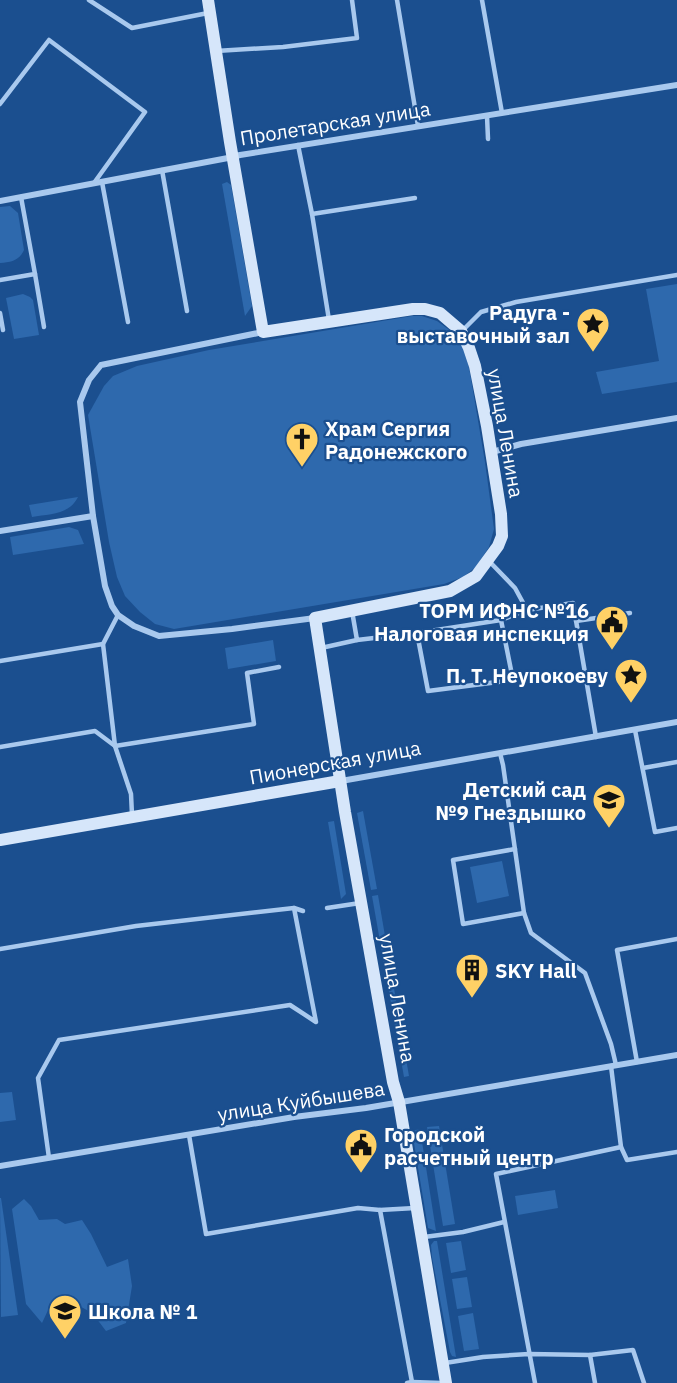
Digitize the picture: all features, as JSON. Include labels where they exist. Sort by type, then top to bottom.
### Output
[{"type":"street","points":[[209,6],[263,332]]},
{"type":"street","name":"Пролетарская улица","points":[[0,201],[298,145],[677,85]]},
{"type":"street","name":"улица Ленина","points":[[425,309],[440,313],[461,331],[475,366],[491,452],[501,514],[502,536],[498,546],[476,576],[450,591],[315,618],[232,629],[159,636],[134,626],[118,615],[105,586],[93,516],[80,402],[88,380],[101,365],[263,332],[330,322],[425,309]]},
{"type":"street","points":[[491,452],[521,444],[677,418]]},
{"type":"street","points":[[0,531],[93,516]]},
{"type":"street","name":"улица Ленина","points":[[315,618],[340,781],[417,1208],[443,1364],[444,1383]]},
{"type":"street","name":"Пионерская улица","points":[[0,840],[677,722]]},
{"type":"street","name":"улица Куйбышева","points":[[0,1166],[677,1055]]},
{"type":"lane","points":[[89,0],[132,28],[209,6]]},
{"type":"lane","points":[[216,51],[283,47],[357,38],[352,0]]},
{"type":"lane","points":[[397,0],[418,126]]},
{"type":"lane","points":[[482,0],[502,113]]},
{"type":"lane","points":[[0,104],[49,40],[145,112],[94,183]]},
{"type":"lane","points":[[487,116],[489,139]]},
{"type":"lane","points":[[298,145],[330,322]]},
{"type":"lane","points":[[162,170],[187,311]]},
{"type":"lane","points":[[102,182],[128,322]]},
{"type":"lane","points":[[21,197],[45,327]]},
{"type":"lane","points":[[312,214],[415,198]]},
{"type":"lane","points":[[0,280],[35,274]]},
{"type":"lane","points":[[461,331],[481,312],[516,302],[677,275]]},
{"type":"lane","points":[[0,313],[3,330]]},
{"type":"lane","points":[[488,560],[515,588],[527,610]]},
{"type":"lane","points":[[320,648],[357,640],[501,620],[527,610],[573,603],[596,737]]},
{"type":"lane","points":[[352,611],[357,640]]},
{"type":"lane","points":[[576,621],[630,613]]},
{"type":"lane","points":[[118,615],[103,644],[115,746],[131,794],[133,817]]},
{"type":"lane","points":[[417,633],[428,691],[513,680],[501,620]]},
{"type":"lane","points":[[0,661],[103,644]]},
{"type":"lane","points":[[0,747],[95,731],[115,746],[254,724],[247,673],[279,667]]},
{"type":"lane","points":[[635,730],[655,832],[677,828]]},
{"type":"lane","points":[[500,753],[524,914],[531,933],[585,973],[611,1044],[621,1147],[627,1160],[677,1152]]},
{"type":"lane","points":[[643,768],[677,762]]},
{"type":"lane","points":[[515,849],[453,860],[463,924],[524,914]]},
{"type":"lane","points":[[327,908],[362,903]]},
{"type":"lane","points":[[49,1158],[38,1078],[59,1040],[290,1005],[316,1022],[294,908]]},
{"type":"lane","points":[[0,949],[136,926],[294,908],[303,911]]},
{"type":"lane","points":[[637,1062],[617,950],[677,939]]},
{"type":"lane","points":[[189,1135],[206,1234],[358,1208],[381,1210],[417,1208]]},
{"type":"lane","points":[[535,1383],[496,1174],[621,1147]]},
{"type":"lane","points":[[381,1210],[409,1382],[444,1383]]},
{"type":"lane","points":[[422,1238],[463,1232],[504,1222]]},
{"type":"lane","points":[[443,1364],[483,1357],[529,1354],[590,1355],[633,1350],[645,1383]]},
{"type":"lane","points":[[590,1355],[595,1383]]},
{"type":"shaded area","points":[[227,182],[231,185],[252,306],[245,316],[222,184]]},
{"type":"shaded area","points":[[10,206],[18,213],[24,250],[20,257],[0,263],[0,207]]},
{"type":"shaded area","points":[[677,284],[677,382],[602,394],[596,372],[659,361],[646,289]]},
{"type":"shaded area","points":[[23,294],[33,300],[39,335],[14,339],[6,298]]},
{"type":"shaded area","points":[[422,316],[437,321],[455,334],[465,350],[485,462],[494,529],[489,547],[476,567],[463,577],[444,584],[174,629],[155,624],[140,612],[125,596],[117,577],[88,415],[104,386],[113,376],[137,366],[209,350]]},
{"type":"shaded area","points":[[78,497],[64,510],[32,517],[29,505]]},
{"type":"shaded area","points":[[69,527],[78,530],[84,544],[13,555],[10,537]]},
{"type":"shaded area","points":[[273,640],[276,661],[228,669],[225,648]]},
{"type":"shaded area","points":[[363,811],[377,889],[371,890],[357,813]]},
{"type":"shaded area","points":[[334,821],[346,894],[341,899],[328,822]]},
{"type":"shaded area","points":[[502,861],[509,896],[477,903],[470,867]]},
{"type":"shaded area","points":[[378,895],[409,1076],[404,1077],[372,896]]},
{"type":"shaded area","points":[[12,1092],[16,1120],[0,1122],[0,1093]]},
{"type":"shaded area","points":[[439,1126],[455,1224],[443,1226],[427,1127]]},
{"type":"shaded area","points":[[420,1129],[436,1231],[428,1228],[412,1131]]},
{"type":"shaded area","points":[[555,1190],[558,1208],[518,1215],[515,1196]]},
{"type":"shaded area","points":[[0,1198],[18,1315],[1,1317]]},
{"type":"shaded area","points":[[24,1199],[39,1220],[57,1219],[65,1224],[82,1220],[107,1267],[128,1259],[132,1286],[126,1323],[106,1331],[88,1311],[70,1305],[50,1306],[42,1323],[26,1304],[12,1209]]},
{"type":"shaded area","points":[[437,1241],[456,1357],[450,1352],[432,1257],[431,1245]]},
{"type":"shaded area","points":[[461,1241],[466,1270],[451,1273],[446,1243]]},
{"type":"shaded area","points":[[467,1277],[472,1307],[457,1309],[452,1279]]},
{"type":"shaded area","points":[[473,1313],[479,1349],[464,1351],[458,1316]]},
{"type":"place","name":"Радуга - выставочный зал","points":[[593,353]]},
{"type":"place","name":"Храм Сергия Радонежского","points":[[302,468]]},
{"type":"place","name":"ТОРМ ИФНС №16 Налоговая инспекция","points":[[612,651]]},
{"type":"place","name":"П. Т. Неупокоеву","points":[[631,704]]},
{"type":"place","name":"Детский сад №9 Гнездышко","points":[[609,829]]},
{"type":"place","name":"SKY Hall","points":[[472,999]]},
{"type":"place","name":"Городской расчетный центр","points":[[361,1174]]},
{"type":"place","name":"Школа № 1","points":[[65,1340]]}]
